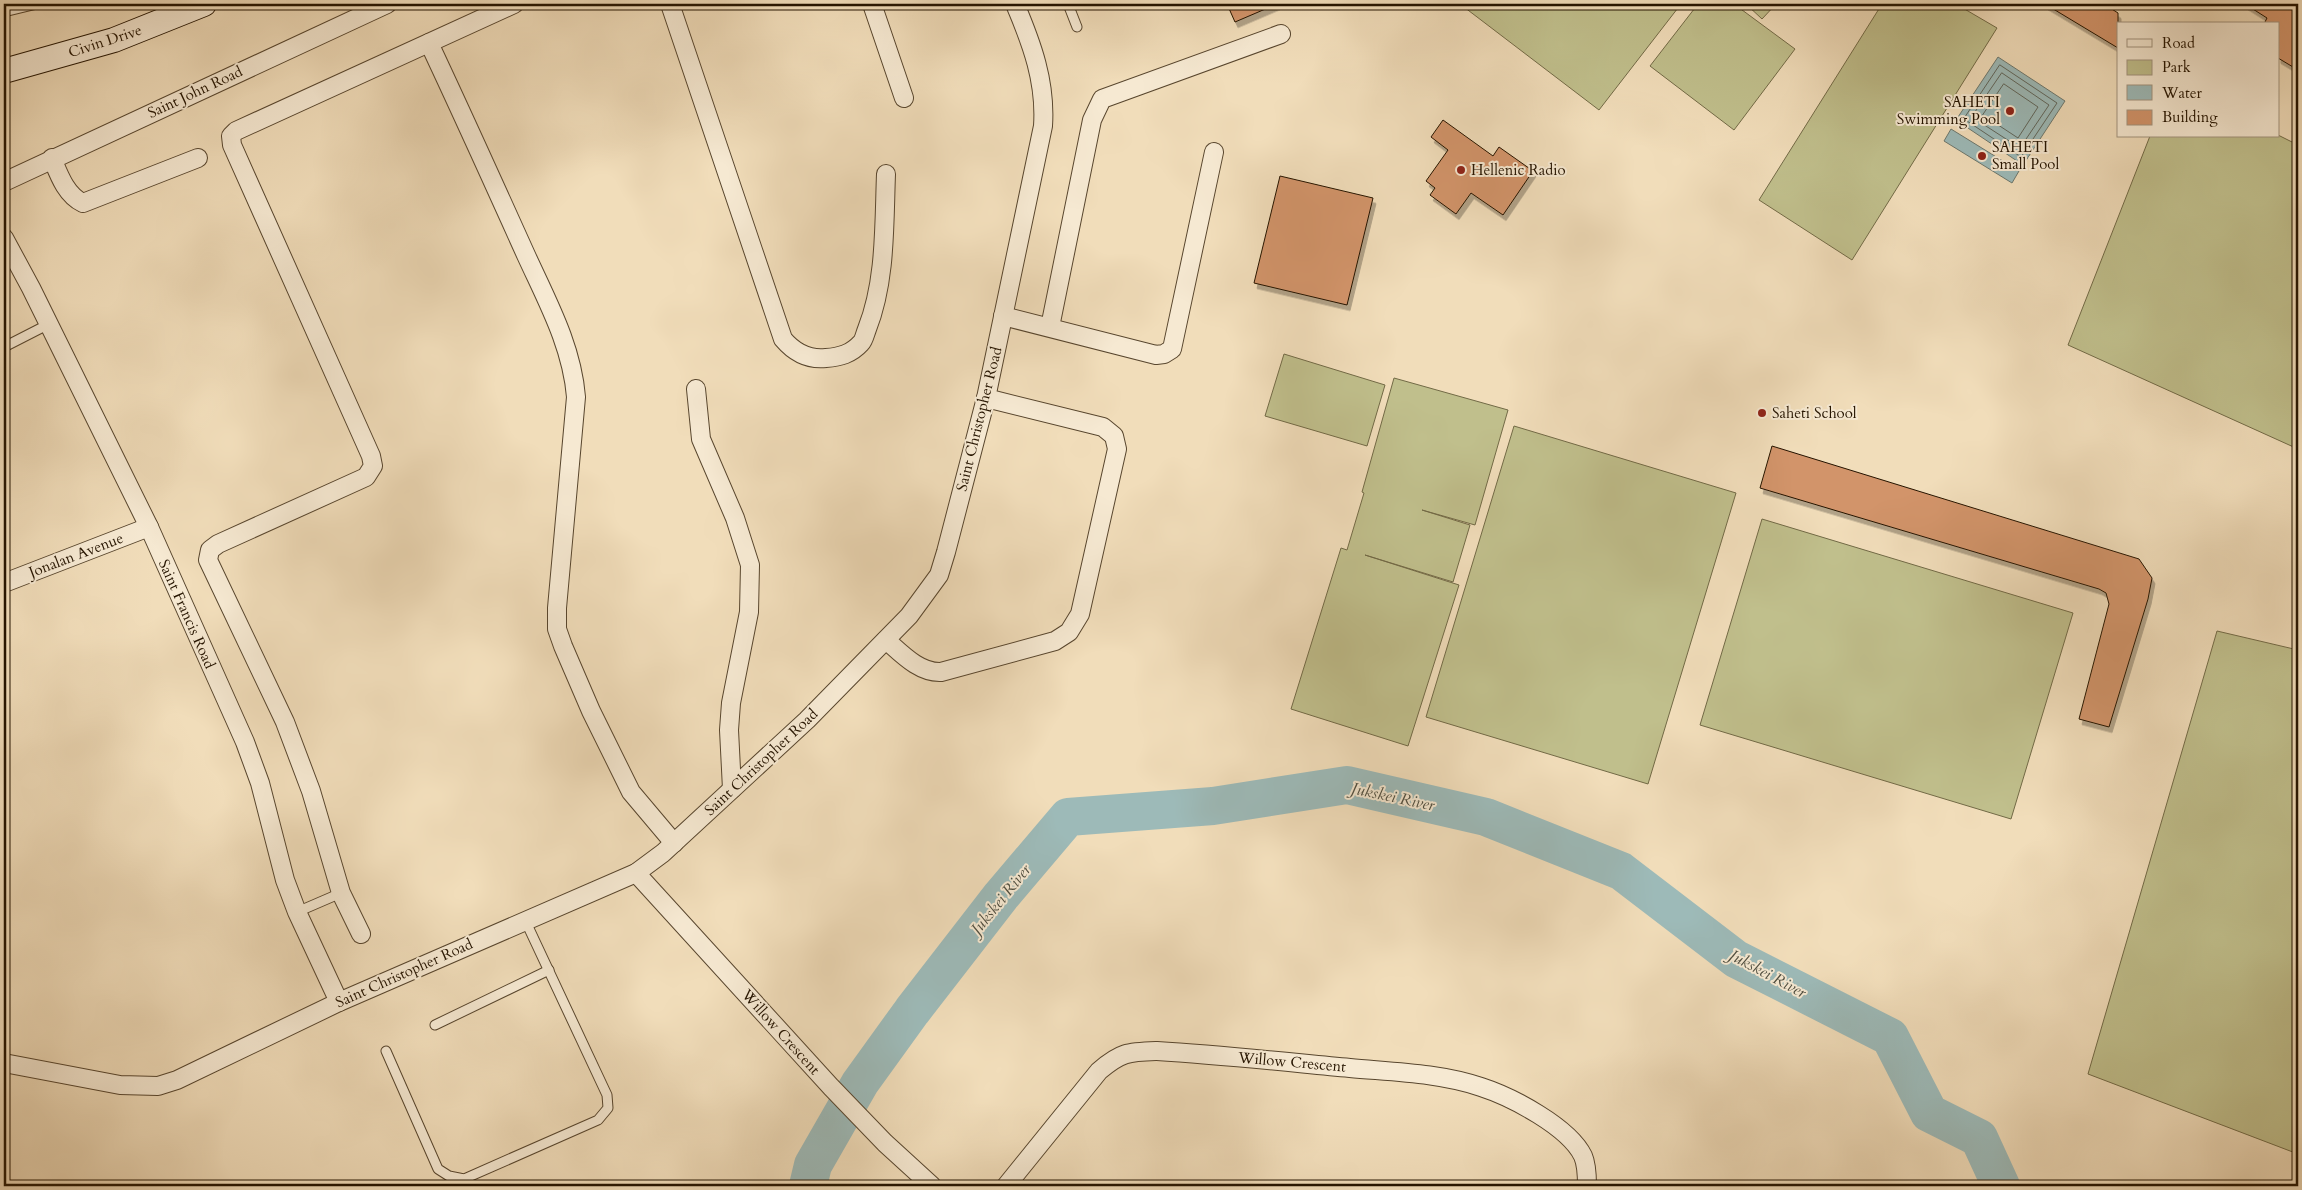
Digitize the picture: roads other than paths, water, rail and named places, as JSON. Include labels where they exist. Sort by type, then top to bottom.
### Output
[{"type":"main road","name":"Civin Drive","points":[[4,71],[114,40],[204,4]]},
{"type":"street","name":"Saint John Road","points":[[4,182],[52,158],[387,4]]},
{"type":"street","points":[[361,934],[342,893],[311,791],[285,722],[209,566],[208,556],[212,548],[218,544],[366,477],[372,470],[373,462],[232,145],[231,136],[236,131],[514,4]]},
{"type":"street","points":[[670,4],[783,339],[791,349],[800,354],[822,358],[840,357],[862,342],[872,318],[879,286],[886,174]]},
{"type":"street","points":[[872,4],[904,98]]},
{"type":"street","name":"Saint Christopher Road","points":[[4,1063],[120,1085],[158,1086],[177,1080],[339,1002],[636,873],[674,843],[807,720],[909,616],[939,575],[986,398],[1043,126],[1044,108],[1040,74],[1029,35],[1015,4]]},
{"type":"street","points":[[1050,328],[1092,120],[1102,99],[1281,34]]},
{"type":"street","points":[[429,43],[484,159],[562,334],[574,372],[576,397],[557,608],[557,629],[591,711],[632,792],[674,843]]},
{"type":"street","points":[[1003,316],[1156,355],[1164,354],[1172,349],[1214,152]]},
{"type":"street","points":[[52,158],[74,199],[83,203],[198,158]]},
{"type":"street","name":"Saint Francis Road","points":[[4,238],[49,324],[149,527],[245,742],[260,782],[285,880],[297,912],[339,1002]]},
{"type":"street","points":[[696,388],[701,439],[735,518],[750,565],[749,612],[731,703],[729,730],[732,789]]},
{"type":"street","points":[[886,640],[922,668],[931,672],[940,672],[1055,641],[1069,632],[1080,614],[1117,449],[1114,436],[1103,427],[986,398]]},
{"type":"street","name":"Jonalan Avenue","points":[[4,583],[149,527]]},
{"type":"street","name":"Willow Crescent","points":[[636,873],[831,1087],[885,1143],[932,1186]]},
{"type":"street","name":"Willow Crescent","points":[[1006,1186],[1099,1071],[1116,1057],[1134,1052],[1157,1051],[1378,1070],[1448,1079],[1480,1086],[1504,1095],[1531,1111],[1574,1142],[1584,1157],[1587,1186]]},
{"type":"lane","points":[[4,12],[37,4]]},
{"type":"lane","points":[[1068,4],[1077,27]]},
{"type":"lane","points":[[4,347],[49,324]]},
{"type":"lane","points":[[297,912],[342,893]]},
{"type":"lane","points":[[386,1051],[438,1169],[449,1176],[464,1179],[598,1120],[608,1108],[607,1095],[525,920]]},
{"type":"lane","points":[[435,1025],[549,970]]},
{"type":"water","name":"SAHETI Swimming Pool","points":[[1998,57],[2065,101],[2023,165],[1956,120]]},
{"type":"water","name":"SAHETI Small Pool","points":[[1951,129],[2019,171],[2012,183],[1944,141]]},
{"type":"waterway","name":"Jukskei River","points":[[808,1186],[813,1165],[860,1083],[912,1011],[1001,896],[1068,817],[1213,806],[1347,785],[1486,817],[1621,871],[1736,959],[1890,1037],[1929,1113],[1979,1138],[2001,1186]]},
{"type":"place","name":"SAHETI Swimming Pool","points":[[2010,111]]},
{"type":"place","name":"SAHETI Small Pool","points":[[1982,156]]},
{"type":"place","name":"Hellenic Radio","points":[[1461,170]]},
{"type":"place","name":"Saheti School","points":[[1762,413]]}]
